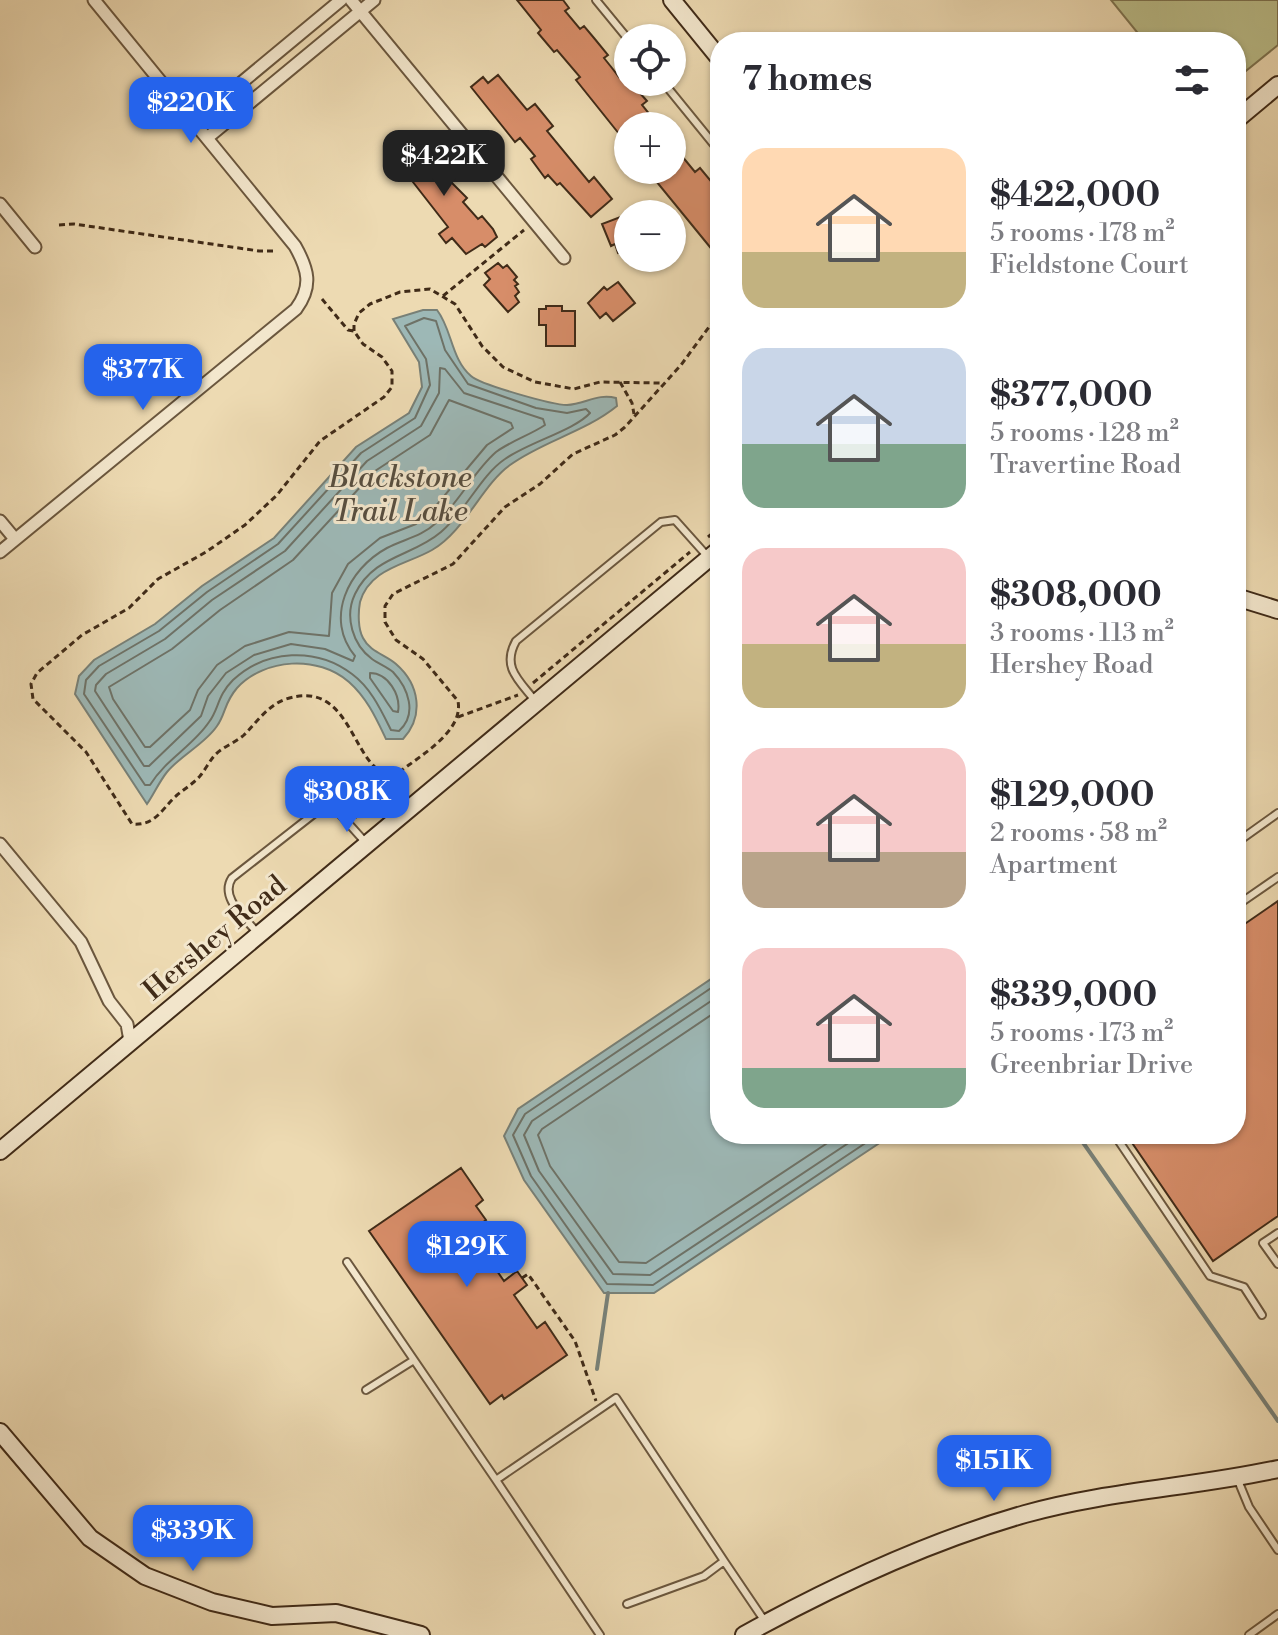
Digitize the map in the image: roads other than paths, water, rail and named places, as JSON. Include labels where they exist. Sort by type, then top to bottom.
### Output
[{"type":"street","points":[[0,552],[291,313],[305,296],[308,284],[307,268],[295,246],[94,0]]},
{"type":"street","points":[[194,122],[341,0]]},
{"type":"street","points":[[351,0],[564,258]]},
{"type":"street","points":[[207,138],[374,0]]},
{"type":"street","points":[[672,0],[710,47]]},
{"type":"street","points":[[1246,112],[1278,85]]},
{"type":"street","points":[[0,204],[35,247]]},
{"type":"street","points":[[0,521],[15,539]]},
{"type":"street","name":"Hershey Road","points":[[0,1151],[367,843],[531,695],[709,551]]},
{"type":"street","points":[[1246,600],[1278,610]]},
{"type":"street","points":[[0,844],[81,942],[109,1001],[127,1024],[130,1041]]},
{"type":"street","points":[[0,1432],[90,1538],[145,1576],[212,1602],[272,1616],[336,1613],[421,1635]]},
{"type":"street","points":[[744,1635],[860,1575],[946,1540],[1027,1514],[1278,1469]]},
{"type":"lane","points":[[596,0],[616,24]]},
{"type":"lane","points":[[674,96],[710,140]]},
{"type":"lane","points":[[531,695],[510,666],[509,654],[516,641],[661,522],[675,520],[709,551]]},
{"type":"lane","points":[[258,934],[228,897],[227,886],[232,878],[324,806],[331,804],[367,843]]},
{"type":"lane","points":[[1246,836],[1278,813]]},
{"type":"lane","points":[[1246,899],[1278,877]]},
{"type":"lane","points":[[1121,1144],[1210,1276],[1244,1287],[1262,1315]]},
{"type":"lane","points":[[1278,1233],[1263,1243],[1278,1264]]},
{"type":"lane","points":[[347,1262],[600,1635]]},
{"type":"lane","points":[[366,1390],[414,1360]]},
{"type":"lane","points":[[496,1480],[616,1398],[766,1623]]},
{"type":"lane","points":[[1237,1478],[1249,1507],[1278,1550]]},
{"type":"lane","points":[[627,1604],[704,1576],[724,1561]]},
{"type":"lane","points":[[1249,1635],[1276,1616],[1278,1625]]},
{"type":"water","name":"Blackstone Trail Lake","points":[[423,310],[437,310],[459,361],[477,380],[559,404],[609,397],[616,398],[617,406],[510,465],[444,542],[380,575],[365,591],[359,611],[363,638],[404,672],[414,691],[414,721],[403,739],[386,739],[361,695],[336,673],[307,664],[277,666],[249,678],[237,688],[217,726],[167,772],[147,804],[75,694],[79,676],[94,660],[155,624],[202,586],[274,538],[356,447],[409,413],[422,387],[419,362],[393,319]]},
{"type":"water","points":[[710,980],[710,1144],[878,1144],[654,1293],[604,1293],[524,1180],[504,1136],[518,1109]]},
{"type":"waterway","points":[[1084,1144],[1278,1421]]},
{"type":"waterway","points":[[597,1369],[608,1293]]}]
